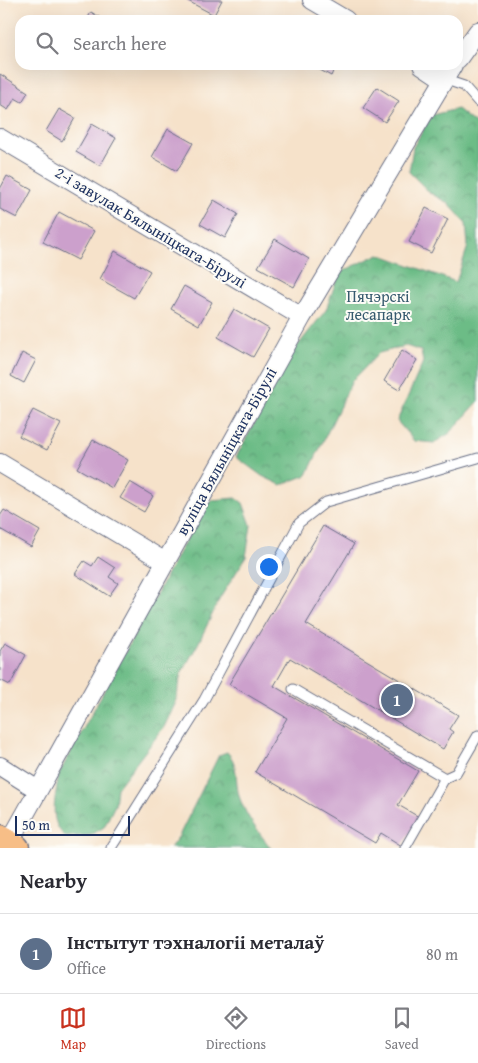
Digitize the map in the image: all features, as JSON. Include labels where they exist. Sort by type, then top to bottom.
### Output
[{"type":"street","points":[[312,0],[338,15]]},
{"type":"street","points":[[463,51],[478,31]]},
{"type":"street","name":"вуліца Бялыніцкага-Бірулі","points":[[8,843],[302,317],[448,72]]},
{"type":"street","name":"2-і завулак Бялыніцкага-Бірулі","points":[[0,138],[302,317]]},
{"type":"street","points":[[0,463],[164,561]]},
{"type":"street","points":[[0,766],[38,790]]},
{"type":"lane","points":[[448,72],[478,102]]},
{"type":"lane","points":[[111,848],[204,700],[300,523],[326,502],[478,458]]},
{"type":"lane","points":[[293,689],[445,778]]},
{"type":"lane","points":[[406,848],[445,778],[456,773],[478,735]]},
{"type":"green space","name":"Пячэрскі лесапарк","points":[[457,109],[478,126],[478,402],[450,433],[434,443],[414,441],[397,421],[423,362],[421,351],[406,346],[379,353],[352,381],[307,475],[281,485],[262,476],[236,457],[295,349],[326,310],[339,273],[379,254],[456,282],[468,246],[466,223],[448,203],[430,193],[409,172],[413,147],[432,115]]},
{"type":"green space","points":[[236,498],[243,503],[251,525],[246,557],[220,598],[182,672],[175,704],[164,727],[117,788],[115,805],[104,827],[91,835],[66,837],[56,824],[54,808],[59,774],[204,506],[211,500]]},
{"type":"green space","points":[[227,752],[234,763],[238,793],[246,813],[271,848],[170,848],[179,836],[219,755]]},
{"type":"building","points":[[186,0],[222,0],[214,15]]},
{"type":"building","points":[[320,70],[334,70],[331,76]]},
{"type":"building","points":[[0,74],[28,92],[22,102],[15,98],[8,110],[0,105]]},
{"type":"building","points":[[377,87],[399,101],[385,122],[363,108]]},
{"type":"building","points":[[59,109],[75,118],[62,141],[46,131]]},
{"type":"building","points":[[92,124],[116,138],[100,166],[76,152]]},
{"type":"building","points":[[168,129],[193,143],[177,171],[152,157]]},
{"type":"building","points":[[7,176],[32,190],[17,218],[0,209],[0,189]]},
{"type":"building","points":[[214,200],[238,214],[225,238],[200,224]]},
{"type":"building","points":[[426,208],[448,219],[431,253],[409,242]]},
{"type":"building","points":[[59,212],[94,231],[78,260],[43,242]]},
{"type":"building","points":[[275,239],[309,259],[294,287],[258,267]]},
{"type":"building","points":[[115,251],[150,271],[134,298],[100,279]]},
{"type":"building","points":[[184,286],[212,302],[199,325],[171,309]]},
{"type":"building","points":[[234,309],[269,329],[253,357],[218,337]]},
{"type":"building","points":[[402,350],[417,360],[399,390],[384,381]]},
{"type":"building","points":[[22,353],[36,360],[24,383],[11,376]]},
{"type":"building","points":[[33,410],[61,424],[47,450],[19,436]]},
{"type":"building","points":[[93,440],[128,460],[112,488],[77,468]]},
{"type":"building","points":[[130,482],[153,496],[144,512],[120,498]]},
{"type":"building","points":[[4,510],[40,531],[31,547],[0,529],[0,516]]},
{"type":"building","points":[[323,526],[354,544],[306,624],[458,715],[449,729],[453,732],[443,749],[290,658],[274,686],[418,771],[398,805],[419,817],[402,846],[381,833],[375,843],[255,772],[287,718],[229,684]]},
{"type":"building","points":[[98,557],[115,568],[109,577],[118,583],[109,596],[75,574],[84,561],[92,566]]},
{"type":"building","points":[[5,643],[26,655],[10,685],[0,680],[0,651]]},
{"type":"place","name":"Інстытут тэхналогіі металаў","points":[[397,700]]}]
